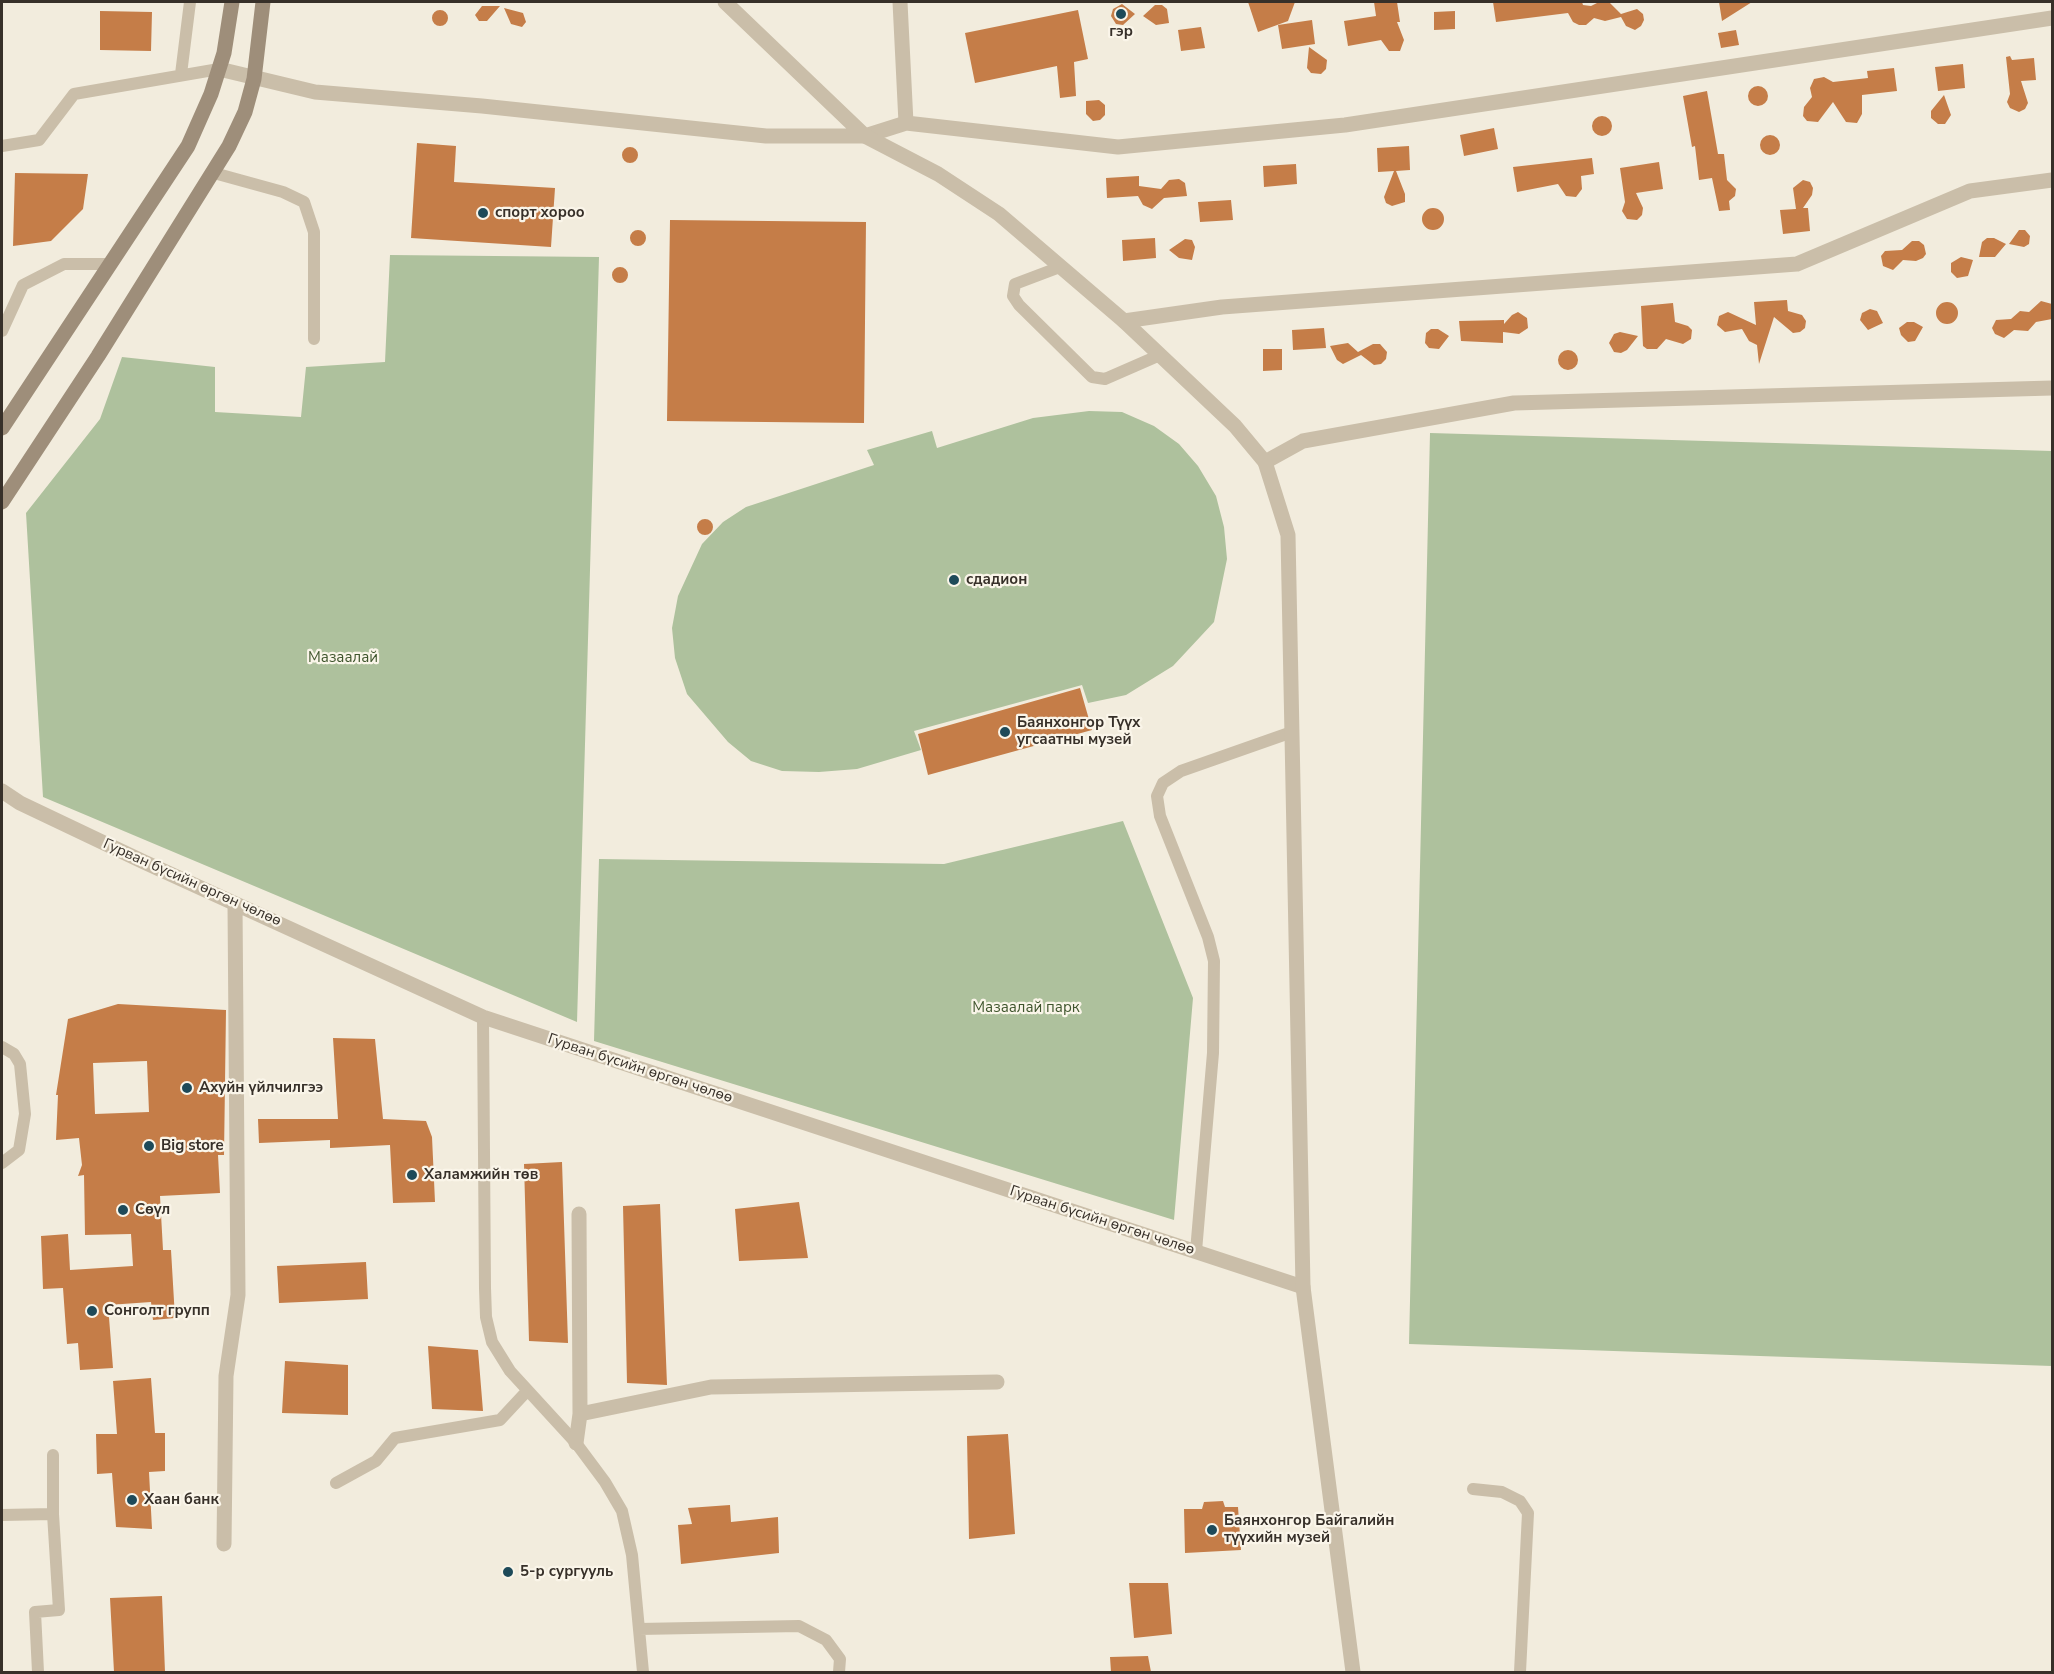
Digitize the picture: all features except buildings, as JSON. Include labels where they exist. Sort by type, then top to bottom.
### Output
[{"type":"main road","points":[[2,428],[188,146],[211,94],[219,69],[232,2]]},
{"type":"main road","points":[[2,502],[214,172],[244,112],[254,79],[263,2]]},
{"type":"street","points":[[724,2],[865,136],[938,174],[999,214],[1124,321],[1235,426],[1265,462],[1288,535],[1303,1287],[1353,1672]]},
{"type":"street","points":[[900,2],[906,123]]},
{"type":"street","points":[[219,69],[315,92],[482,106],[766,136],[865,136],[906,123],[1118,147],[1345,125],[2052,18]]},
{"type":"street","points":[[1124,321],[1222,307],[1797,264],[1970,191],[2052,180]]},
{"type":"street","points":[[1265,462],[1303,441],[1514,403],[2052,388]]},
{"type":"street","name":"Гурван бүсийн өргөн чөлөө","points":[[2,791],[20,803],[483,1017],[1303,1287]]},
{"type":"street","points":[[224,1544],[226,1376],[238,1295],[235,904]]},
{"type":"street","points":[[576,1443],[580,1414],[579,1214]]},
{"type":"street","points":[[580,1414],[711,1387],[997,1382]]},
{"type":"lane","points":[[182,74],[190,2]]},
{"type":"lane","points":[[2,146],[39,140],[74,94],[219,69]]},
{"type":"lane","points":[[214,172],[283,192],[304,202],[314,232],[314,339]]},
{"type":"lane","points":[[2,332],[23,285],[64,264],[110,264]]},
{"type":"lane","points":[[1060,267],[1015,284],[1013,296],[1018,305],[1092,378],[1105,379],[1160,355]]},
{"type":"lane","points":[[1196,1251],[1213,1053],[1214,961],[1208,937],[1160,816],[1157,796],[1163,783],[1180,771],[1292,732]]},
{"type":"lane","points":[[483,1017],[486,1317],[492,1342],[510,1371],[576,1443],[605,1482],[622,1511],[632,1556],[643,1672]]},
{"type":"lane","points":[[2,1047],[14,1054],[20,1064],[25,1114],[19,1150],[2,1163]]},
{"type":"lane","points":[[336,1483],[376,1461],[395,1438],[500,1420],[527,1391]]},
{"type":"lane","points":[[38,1672],[35,1612],[59,1611],[52,1514],[53,1455]]},
{"type":"lane","points":[[1473,1489],[1503,1492],[1520,1501],[1527,1513],[1520,1672]]},
{"type":"lane","points":[[2,1515],[52,1514]]},
{"type":"lane","points":[[639,1629],[799,1626],[826,1640],[840,1659],[839,1672]]},
{"type":"green space","name":"Мазаалай","points":[[390,255],[599,257],[577,1022],[43,797],[26,513],[100,419],[122,357],[215,367],[215,412],[301,417],[306,367],[385,362]]},
{"type":"green space","name":"сдадион","points":[[1089,411],[1122,412],[1154,426],[1179,444],[1198,466],[1216,496],[1224,527],[1227,559],[1214,622],[1173,666],[1126,695],[1088,703],[1082,685],[914,731],[921,750],[857,769],[819,772],[782,771],[751,761],[728,742],[687,694],[675,658],[672,628],[678,596],[702,544],[723,522],[746,507],[874,465],[867,450],[932,431],[937,448],[1033,418]]},
{"type":"green space","points":[[1430,433],[2052,451],[2052,1366],[1409,1344]]},
{"type":"green space","name":"Мазаалай парк","points":[[1123,821],[1193,998],[1174,1220],[594,1041],[599,859],[944,864]]},
{"type":"place","name":"гэр","points":[[1121,14]]},
{"type":"place","name":"спорт хороо","points":[[483,213]]},
{"type":"place","name":"сдадион","points":[[954,580]]},
{"type":"place","name":"Баянхонгор Түүх угсаатны музей","points":[[1005,732]]},
{"type":"place","name":"Ахуйн үйлчилгээ","points":[[187,1088]]},
{"type":"place","name":"Big store","points":[[149,1146]]},
{"type":"place","name":"Халамжийн төв","points":[[412,1175]]},
{"type":"place","name":"Сөүл","points":[[123,1210]]},
{"type":"place","name":"Сонголт групп","points":[[92,1311]]},
{"type":"place","name":"Хаан банк","points":[[132,1500]]},
{"type":"place","name":"Баянхонгор Байгалийн түүхийн музей","points":[[1212,1530]]},
{"type":"place","name":"5-р сургууль","points":[[508,1572]]}]
